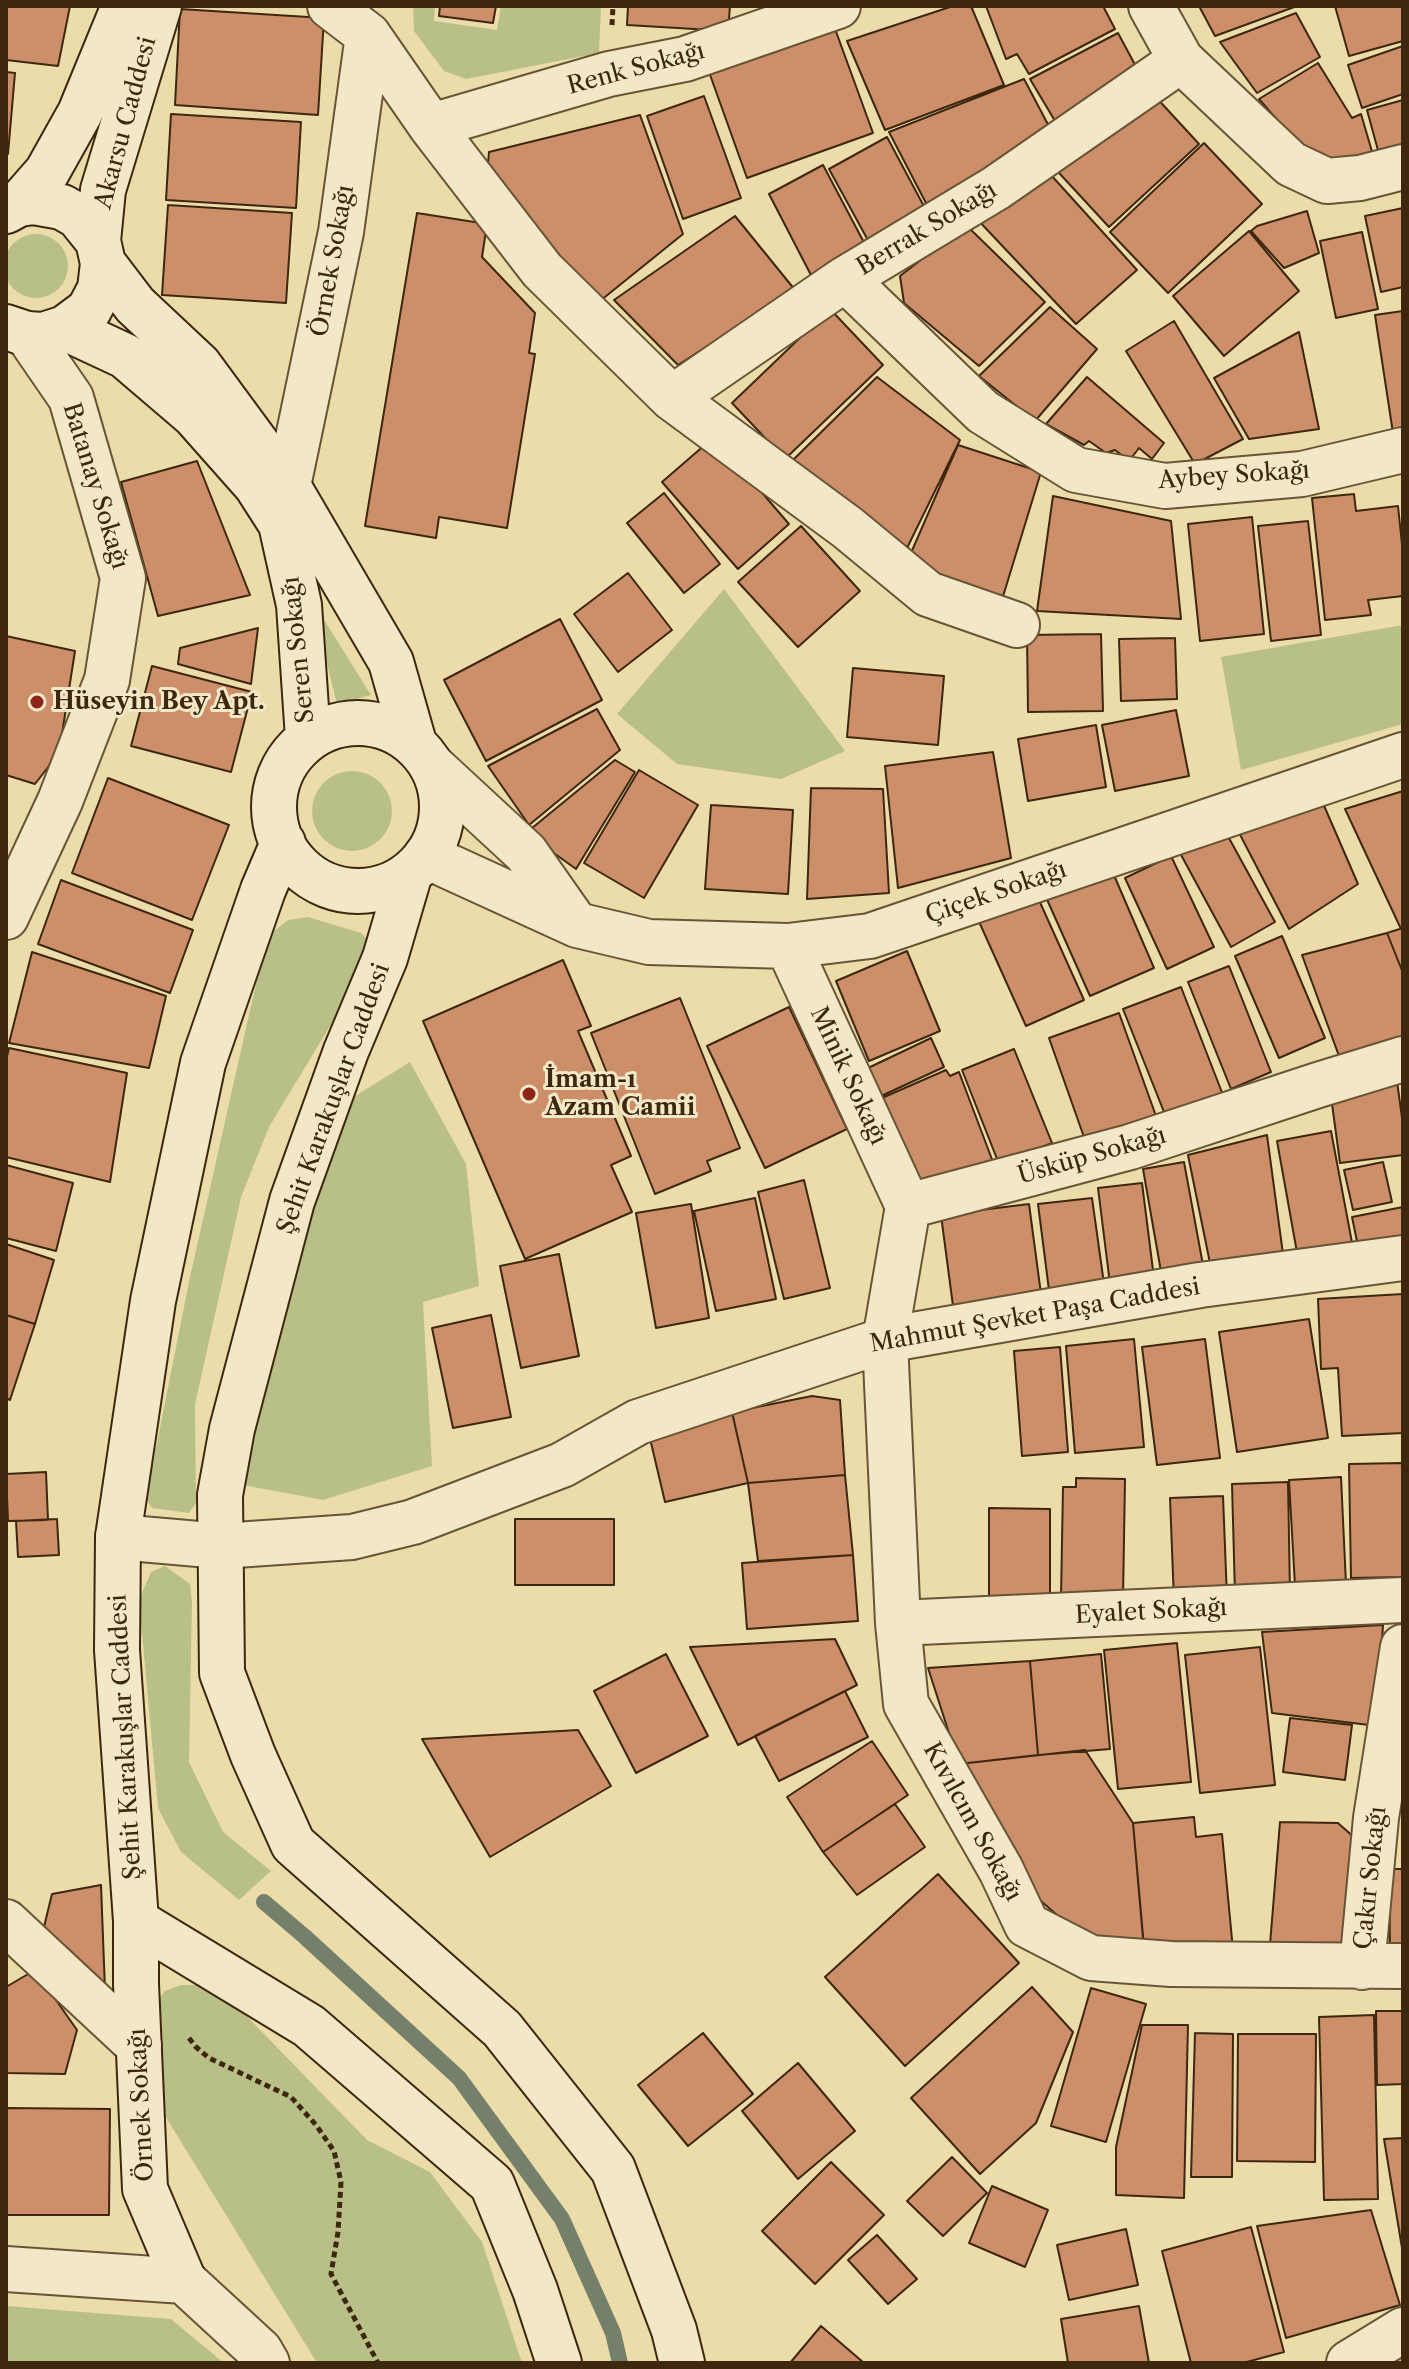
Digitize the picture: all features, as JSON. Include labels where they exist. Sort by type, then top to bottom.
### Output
[{"type":"street","name":"Akarsu Caddesi","points":[[12,208],[47,172],[80,113],[124,6]]},
{"type":"street","name":"Akarsu Caddesi","points":[[33,330],[89,310],[100,289],[103,190],[159,6]]},
{"type":"street","points":[[330,6],[368,35],[431,126],[542,270],[672,398],[848,528],[928,594],[1017,625]]},
{"type":"street","name":"Renk Sokağı","points":[[431,126],[609,74],[685,59],[838,6]]},
{"type":"street","points":[[1151,6],[1181,60],[1291,164],[1327,181],[1360,178],[1403,167]]},
{"type":"street","name":"Örnek Sokağı","points":[[288,486],[341,232],[368,35]]},
{"type":"street","name":"Berrak Sokağı","points":[[672,398],[845,279],[996,188],[1181,60]]},
{"type":"street","points":[[12,208],[34,202],[62,207],[78,216],[135,305],[199,365],[288,486],[391,662],[423,754],[440,788],[442,812],[437,835],[418,864]]},
{"type":"street","name":"Aybey Sokağı","points":[[845,279],[983,412],[1076,470],[1165,486],[1302,474],[1403,450]]},
{"type":"street","name":"Seren Sokağı","points":[[33,330],[125,356],[194,415],[256,485],[281,524],[299,605],[308,738]]},
{"type":"street","name":"Batanay Sokağı","points":[[6,917],[60,801],[107,680],[123,578],[71,398],[33,330]]},
{"type":"street","name":"Seren Sokağı","points":[[418,864],[389,885],[364,891],[339,888],[316,879],[297,864],[283,843],[275,821],[274,798],[280,775],[292,755],[308,738],[334,726],[362,723],[390,728],[423,754]]},
{"type":"street","points":[[423,754],[526,853],[577,925]]},
{"type":"street","name":"Çiçek Sokağı","points":[[418,864],[577,925],[649,942],[788,946],[870,936],[1403,755]]},
{"type":"street","name":"Şehit Karakuşlar Caddesi","points":[[136,1921],[117,1650],[118,1537],[153,1301],[203,1063],[263,890],[283,843]]},
{"type":"street","name":"Şehit Karakuşlar Caddesi","points":[[418,864],[292,1201],[232,1429],[220,1495],[222,1673],[253,1755],[293,1844],[502,2029],[613,2169],[674,2330],[682,2363]]},
{"type":"street","name":"Minik Sokağı","points":[[788,946],[908,1206]]},
{"type":"street","name":"Üsküp Sokağı","points":[[908,1206],[1130,1147],[1403,1059]]},
{"type":"street","points":[[885,1340],[908,1206]]},
{"type":"street","name":"Mahmut Şevket Paşa Caddesi","points":[[118,1537],[221,1546],[352,1537],[413,1522],[562,1465],[638,1422],[885,1340],[1200,1285],[1403,1258]]},
{"type":"street","name":"Kıvılcım Sokağı","points":[[885,1340],[898,1623],[906,1704],[1001,1870],[1027,1925],[1091,1958],[1171,1964],[1382,1966]]},
{"type":"street","name":"Eyalet Sokağı","points":[[898,1623],[1403,1600]]},
{"type":"street","name":"Çakır Sokağı","points":[[1382,1966],[1376,1818],[1403,1647]]},
{"type":"street","points":[[136,1921],[309,2026],[492,2184],[535,2290],[559,2363]]},
{"type":"street","name":"Örnek Sokağı","points":[[136,1921],[145,2189],[184,2281]]},
{"type":"street","points":[[6,1922],[139,2046]]},
{"type":"street","points":[[6,2269],[184,2281],[260,2351],[267,2363]]},
{"type":"street","points":[[1349,2363],[1403,2330]]},
{"type":"path","points":[[137,2003],[173,2016],[196,2047],[209,2058],[291,2097],[334,2151],[341,2182],[338,2232],[331,2274],[378,2363]]},
{"type":"green space","points":[[413,6],[435,6],[434,21],[497,30],[501,6],[601,6],[599,53],[466,79],[444,71],[414,31]]},
{"type":"green space","points":[[36,234],[54,240],[62,248],[68,266],[62,284],[54,292],[36,298],[18,292],[10,284],[4,266],[10,248],[18,240]]},
{"type":"green space","points":[[724,589],[845,751],[781,779],[677,764],[617,714]]},
{"type":"green space","points":[[311,599],[371,695],[337,704]]},
{"type":"green space","points":[[1403,625],[1403,724],[1241,770],[1221,657]]},
{"type":"green space","points":[[344,771],[360,771],[381,782],[392,803],[392,819],[381,840],[360,851],[344,851],[330,845],[318,833],[312,819],[312,803],[318,789],[330,777]]},
{"type":"green space","points":[[308,917],[361,933],[368,941],[336,1016],[269,1127],[241,1197],[195,1404],[196,1503],[189,1513],[152,1508],[146,1498],[190,1277],[265,944],[273,932],[288,920]]},
{"type":"green space","points":[[410,1062],[466,1164],[479,1286],[423,1302],[432,1466],[323,1500],[232,1483],[344,1103]]},
{"type":"green space","points":[[165,1566],[190,1584],[189,1762],[223,1832],[271,1871],[239,1900],[181,1852],[158,1808],[139,1600],[151,1572]]},
{"type":"green space","points":[[181,1985],[203,1985],[234,2003],[367,2140],[430,2172],[482,2242],[522,2363],[317,2363],[159,2106],[152,2008],[165,1991]]},
{"type":"green space","points":[[6,2306],[171,2319],[224,2363],[6,2363]]},
{"type":"building","points":[[6,6],[70,6],[58,66],[6,60]]},
{"type":"building","points":[[440,6],[496,6],[493,23],[439,16]]},
{"type":"building","points":[[628,6],[730,6],[728,31],[627,25]]},
{"type":"building","points":[[953,6],[971,6],[1004,85],[885,130],[847,41]]},
{"type":"building","points":[[986,6],[1103,6],[1115,29],[1029,74],[1017,54],[1006,59]]},
{"type":"building","points":[[1199,6],[1297,6],[1215,36]]},
{"type":"building","points":[[1335,6],[1403,6],[1403,41],[1349,56]]},
{"type":"building","points":[[180,9],[324,18],[318,115],[175,105]]},
{"type":"building","points":[[1296,13],[1320,57],[1257,93],[1220,42]]},
{"type":"building","points":[[834,26],[873,133],[747,178],[709,72]]},
{"type":"building","points":[[1118,33],[1140,74],[1058,126],[1030,79]]},
{"type":"building","points":[[1403,46],[1403,94],[1362,108],[1348,65]]},
{"type":"building","points":[[1318,63],[1352,118],[1361,114],[1373,155],[1317,166],[1259,99]]},
{"type":"building","points":[[6,72],[15,73],[8,154],[6,154]]},
{"type":"building","points":[[1024,79],[1053,134],[927,205],[889,132]]},
{"type":"building","points":[[1153,94],[1199,144],[1109,227],[1048,161]]},
{"type":"building","points":[[704,96],[741,198],[683,219],[647,116]]},
{"type":"building","points":[[1403,100],[1403,147],[1379,154],[1367,110]]},
{"type":"building","points":[[171,114],[301,122],[296,208],[166,200]]},
{"type":"building","points":[[640,115],[683,234],[600,301],[487,174],[489,152]]},
{"type":"building","points":[[887,137],[927,212],[870,244],[829,169]]},
{"type":"building","points":[[1204,143],[1262,204],[1168,293],[1110,232]]},
{"type":"building","points":[[1041,164],[1137,270],[1076,324],[976,218]]},
{"type":"building","points":[[823,165],[868,250],[813,279],[769,194]]},
{"type":"building","points":[[168,205],[292,213],[286,303],[162,295]]},
{"type":"building","points":[[1403,208],[1403,287],[1381,292],[1365,216]]},
{"type":"building","points":[[1307,211],[1319,253],[1284,268],[1251,231],[1257,226]]},
{"type":"building","points":[[417,213],[487,224],[482,257],[535,313],[529,353],[535,354],[507,528],[439,517],[436,538],[365,526]]},
{"type":"building","points":[[735,216],[795,290],[678,365],[614,300]]},
{"type":"building","points":[[966,225],[1045,302],[979,366],[904,303],[900,276]]},
{"type":"building","points":[[1249,231],[1299,291],[1224,356],[1173,296]]},
{"type":"building","points":[[1362,232],[1378,309],[1336,318],[1320,241]]},
{"type":"building","points":[[1050,307],[1097,349],[1035,421],[979,376]]},
{"type":"building","points":[[830,309],[883,365],[785,459],[732,403]]},
{"type":"building","points":[[1403,311],[1403,431],[1393,433],[1375,315]]},
{"type":"building","points":[[1174,321],[1243,439],[1195,464],[1126,351]]},
{"type":"building","points":[[1299,332],[1319,429],[1249,439],[1214,378]]},
{"type":"building","points":[[877,377],[960,440],[907,548],[791,462]]},
{"type":"building","points":[[1087,377],[1164,443],[1152,459],[1139,448],[1129,461],[1115,450],[1106,453],[1089,441],[1084,445],[1046,424]]},
{"type":"building","points":[[714,437],[789,524],[738,569],[662,482]]},
{"type":"building","points":[[958,445],[1041,472],[1001,603],[904,569]]},
{"type":"building","points":[[197,461],[250,595],[158,616],[121,482]]},
{"type":"building","points":[[664,493],[720,564],[684,593],[627,523]]},
{"type":"building","points":[[1354,494],[1356,511],[1398,506],[1403,596],[1368,600],[1371,615],[1325,620],[1312,498]]},
{"type":"building","points":[[1053,496],[1171,521],[1181,619],[1037,611]]},
{"type":"building","points":[[1252,517],[1264,634],[1200,641],[1188,524]]},
{"type":"building","points":[[1308,521],[1321,635],[1271,641],[1258,526]]},
{"type":"building","points":[[801,526],[860,591],[798,647],[738,582]]},
{"type":"building","points":[[628,573],[672,630],[618,672],[574,614]]},
{"type":"building","points":[[560,619],[602,700],[486,761],[444,680]]},
{"type":"building","points":[[258,628],[251,684],[178,664],[180,648]]},
{"type":"building","points":[[1101,634],[1103,711],[1028,712],[1027,635]]},
{"type":"building","name":"Hüseyin Bey Apt.","points":[[6,636],[75,651],[59,753],[35,784],[6,775]]},
{"type":"building","points":[[1175,638],[1177,699],[1121,701],[1119,639]]},
{"type":"building","points":[[152,666],[252,692],[231,772],[131,746]]},
{"type":"building","points":[[853,668],[944,676],[938,745],[847,737]]},
{"type":"building","points":[[597,709],[620,750],[529,825],[488,766]]},
{"type":"building","points":[[1176,710],[1189,776],[1115,791],[1102,725]]},
{"type":"building","points":[[1096,725],[1106,787],[1028,801],[1018,739]]},
{"type":"building","points":[[993,752],[1011,858],[898,888],[885,766]]},
{"type":"building","points":[[615,760],[635,772],[576,869],[526,833]]},
{"type":"building","points":[[639,770],[698,805],[644,898],[584,863]]},
{"type":"building","points":[[108,778],[229,825],[192,920],[72,873]]},
{"type":"building","points":[[811,788],[883,789],[889,893],[807,899]]},
{"type":"building","points":[[1403,791],[1403,928],[1401,929],[1345,809]]},
{"type":"building","points":[[1322,801],[1358,884],[1289,929],[1235,825]]},
{"type":"building","points":[[711,805],[793,810],[788,894],[705,889]]},
{"type":"building","points":[[1224,829],[1275,922],[1231,947],[1180,853]]},
{"type":"building","points":[[1171,856],[1214,947],[1167,969],[1125,878]]},
{"type":"building","points":[[1110,866],[1154,968],[1090,996],[1045,895]]},
{"type":"building","points":[[61,880],[193,930],[170,993],[38,944]]},
{"type":"building","points":[[1034,889],[1084,1000],[1026,1026],[976,915]]},
{"type":"building","points":[[1403,928],[1403,973],[1387,933]]},
{"type":"building","points":[[1387,933],[1403,973],[1403,1039],[1339,1056],[1302,955]]},
{"type":"building","points":[[1282,936],[1325,1038],[1279,1058],[1235,956]]},
{"type":"building","points":[[907,951],[940,1031],[869,1061],[836,981]]},
{"type":"building","points":[[32,952],[166,996],[149,1068],[9,1043]]},
{"type":"building","name":"İmam-ı Azam Camii","points":[[563,960],[591,1026],[578,1031],[631,1156],[611,1165],[632,1212],[525,1259],[423,1021]]},
{"type":"building","points":[[1229,966],[1271,1072],[1231,1089],[1188,982]]},
{"type":"building","points":[[1181,987],[1223,1095],[1166,1117],[1123,1009]]},
{"type":"building","points":[[680,998],[740,1148],[707,1161],[711,1171],[655,1194],[591,1033]]},
{"type":"building","points":[[789,1007],[847,1129],[765,1168],[707,1046]]},
{"type":"building","points":[[1119,1013],[1156,1116],[1085,1140],[1049,1038]]},
{"type":"building","points":[[931,1038],[944,1067],[879,1097],[866,1069]]},
{"type":"building","points":[[9,1048],[127,1073],[110,1182],[6,1157],[6,1060]]},
{"type":"building","points":[[1014,1049],[1052,1143],[999,1164],[962,1070]]},
{"type":"building","points":[[946,1070],[950,1076],[959,1072],[996,1170],[937,1190],[908,1181],[875,1101]]},
{"type":"building","points":[[1397,1081],[1403,1125],[1403,1155],[1340,1163],[1330,1089]]},
{"type":"building","points":[[1331,1131],[1353,1248],[1298,1258],[1277,1141]]},
{"type":"building","points":[[1267,1135],[1285,1269],[1212,1273],[1188,1155]]},
{"type":"building","points":[[1184,1162],[1205,1276],[1163,1283],[1143,1169]]},
{"type":"building","points":[[1383,1162],[1392,1202],[1353,1210],[1344,1170]]},
{"type":"building","points":[[6,1165],[73,1183],[56,1251],[6,1238]]},
{"type":"building","points":[[804,1180],[830,1288],[784,1299],[758,1192]]},
{"type":"building","points":[[1142,1183],[1155,1286],[1111,1292],[1098,1188]]},
{"type":"building","points":[[755,1198],[776,1299],[716,1311],[694,1211]]},
{"type":"building","points":[[1092,1198],[1105,1291],[1050,1298],[1038,1204]]},
{"type":"building","points":[[691,1204],[709,1318],[656,1328],[636,1213]]},
{"type":"building","points":[[1029,1204],[1041,1294],[953,1306],[941,1215]]},
{"type":"building","points":[[1403,1207],[1403,1247],[1360,1256],[1352,1217]]},
{"type":"building","points":[[6,1244],[54,1260],[35,1324],[6,1315]]},
{"type":"building","points":[[559,1254],[579,1356],[521,1368],[500,1266]]},
{"type":"building","points":[[1403,1294],[1403,1433],[1342,1436],[1338,1368],[1321,1369],[1318,1299]]},
{"type":"building","points":[[6,1315],[35,1324],[10,1400],[6,1398]]},
{"type":"building","points":[[491,1315],[511,1417],[453,1428],[432,1328]]},
{"type":"building","points":[[1309,1319],[1328,1438],[1237,1452],[1219,1332]]},
{"type":"building","points":[[1134,1339],[1144,1447],[1075,1453],[1066,1346]]},
{"type":"building","points":[[1205,1339],[1220,1458],[1157,1465],[1142,1347]]},
{"type":"building","points":[[1060,1347],[1068,1452],[1022,1456],[1014,1351]]},
{"type":"building","points":[[812,1396],[840,1400],[845,1475],[748,1483],[732,1412]]},
{"type":"building","points":[[732,1412],[748,1483],[665,1502],[648,1430]]},
{"type":"building","points":[[1403,1463],[1403,1577],[1351,1578],[1349,1464]]},
{"type":"building","points":[[46,1472],[48,1520],[8,1521],[6,1474]]},
{"type":"building","points":[[845,1475],[853,1555],[758,1561],[748,1483]]},
{"type":"building","points":[[1341,1477],[1346,1584],[1295,1586],[1289,1480]]},
{"type":"building","points":[[1076,1478],[1125,1479],[1123,1598],[1061,1597],[1063,1487],[1076,1487]]},
{"type":"building","points":[[1288,1482],[1290,1593],[1235,1594],[1232,1484]]},
{"type":"building","points":[[1223,1496],[1227,1598],[1174,1601],[1170,1498]]},
{"type":"building","points":[[989,1508],[1050,1509],[1050,1604],[989,1604]]},
{"type":"building","points":[[57,1519],[59,1555],[18,1557],[16,1521]]},
{"type":"building","points":[[515,1519],[614,1519],[614,1585],[515,1585]]},
{"type":"building","points":[[853,1555],[858,1621],[747,1629],[742,1563]]},
{"type":"building","points":[[1383,1625],[1377,1726],[1272,1713],[1262,1632]]},
{"type":"building","points":[[835,1639],[857,1685],[738,1745],[690,1647]]},
{"type":"building","points":[[1177,1643],[1191,1782],[1118,1789],[1104,1650]]},
{"type":"building","points":[[1260,1647],[1275,1785],[1200,1793],[1185,1655]]},
{"type":"building","points":[[666,1654],[708,1736],[636,1773],[594,1691]]},
{"type":"building","points":[[1101,1654],[1110,1749],[1038,1755],[1030,1661]]},
{"type":"building","points":[[1030,1661],[1038,1755],[959,1764],[928,1668]]},
{"type":"building","points":[[845,1691],[868,1737],[779,1781],[755,1736]]},
{"type":"building","points":[[1290,1718],[1352,1725],[1345,1780],[1283,1772]]},
{"type":"building","points":[[578,1730],[611,1786],[490,1857],[422,1739]]},
{"type":"building","points":[[872,1741],[908,1795],[823,1852],[787,1797]]},
{"type":"building","points":[[1085,1750],[1133,1823],[1144,1950],[1096,1949],[1034,1895],[959,1764]]},
{"type":"building","points":[[895,1804],[925,1847],[857,1895],[823,1852]]},
{"type":"building","points":[[1194,1817],[1196,1837],[1222,1834],[1233,1950],[1145,1958],[1133,1823]]},
{"type":"building","points":[[1280,1822],[1338,1823],[1366,1848],[1352,1956],[1269,1957]]},
{"type":"building","points":[[1389,1869],[1403,1869],[1403,1949],[1390,1949]]},
{"type":"building","points":[[938,1874],[1019,1963],[905,2066],[825,1977]]},
{"type":"building","points":[[101,1885],[105,1990],[42,1935],[52,1894]]},
{"type":"building","points":[[35,1970],[77,2030],[65,2074],[6,2073],[6,1987]]},
{"type":"building","points":[[1032,1987],[1073,2032],[1036,2123],[980,2174],[911,2098]]},
{"type":"building","points":[[1091,1988],[1146,2004],[1106,2142],[1051,2126]]},
{"type":"building","points":[[1376,2011],[1403,2011],[1403,2084],[1377,2085]]},
{"type":"building","points":[[1374,2015],[1378,2199],[1324,2200],[1319,2017]]},
{"type":"building","points":[[1142,2025],[1188,2025],[1184,2198],[1116,2195],[1116,2147]]},
{"type":"building","points":[[703,2033],[753,2094],[688,2146],[638,2085]]},
{"type":"building","points":[[1195,2033],[1233,2034],[1232,2177],[1191,2177]]},
{"type":"building","points":[[1238,2034],[1316,2034],[1315,2162],[1237,2161]]},
{"type":"building","points":[[798,2063],[855,2131],[798,2179],[742,2111]]},
{"type":"building","points":[[6,2108],[110,2109],[109,2215],[6,2215]]},
{"type":"building","points":[[1403,2138],[1403,2254],[1384,2139]]},
{"type":"building","points":[[952,2157],[987,2193],[943,2236],[907,2201]]},
{"type":"building","points":[[831,2162],[884,2215],[815,2284],[762,2231]]},
{"type":"building","points":[[992,2186],[1048,2210],[1025,2267],[969,2243]]},
{"type":"building","points":[[1371,2210],[1400,2305],[1286,2338],[1257,2226]]},
{"type":"building","points":[[1251,2227],[1284,2352],[1243,2363],[1191,2363],[1162,2251]]},
{"type":"building","points":[[1126,2229],[1138,2285],[1069,2300],[1057,2245]]},
{"type":"building","points":[[877,2235],[917,2279],[888,2304],[848,2260]]},
{"type":"building","points":[[1139,2306],[1149,2363],[1068,2363],[1061,2319]]},
{"type":"building","points":[[821,2326],[864,2363],[790,2363]]},
{"type":"waterway","points":[[264,1902],[459,2078],[562,2219],[613,2333],[620,2363]]},
{"type":"place","name":"Hüseyin Bey Apt.","points":[[37,702]]},
{"type":"place","name":"İmam-ı Azam Camii","points":[[529,1094]]}]
